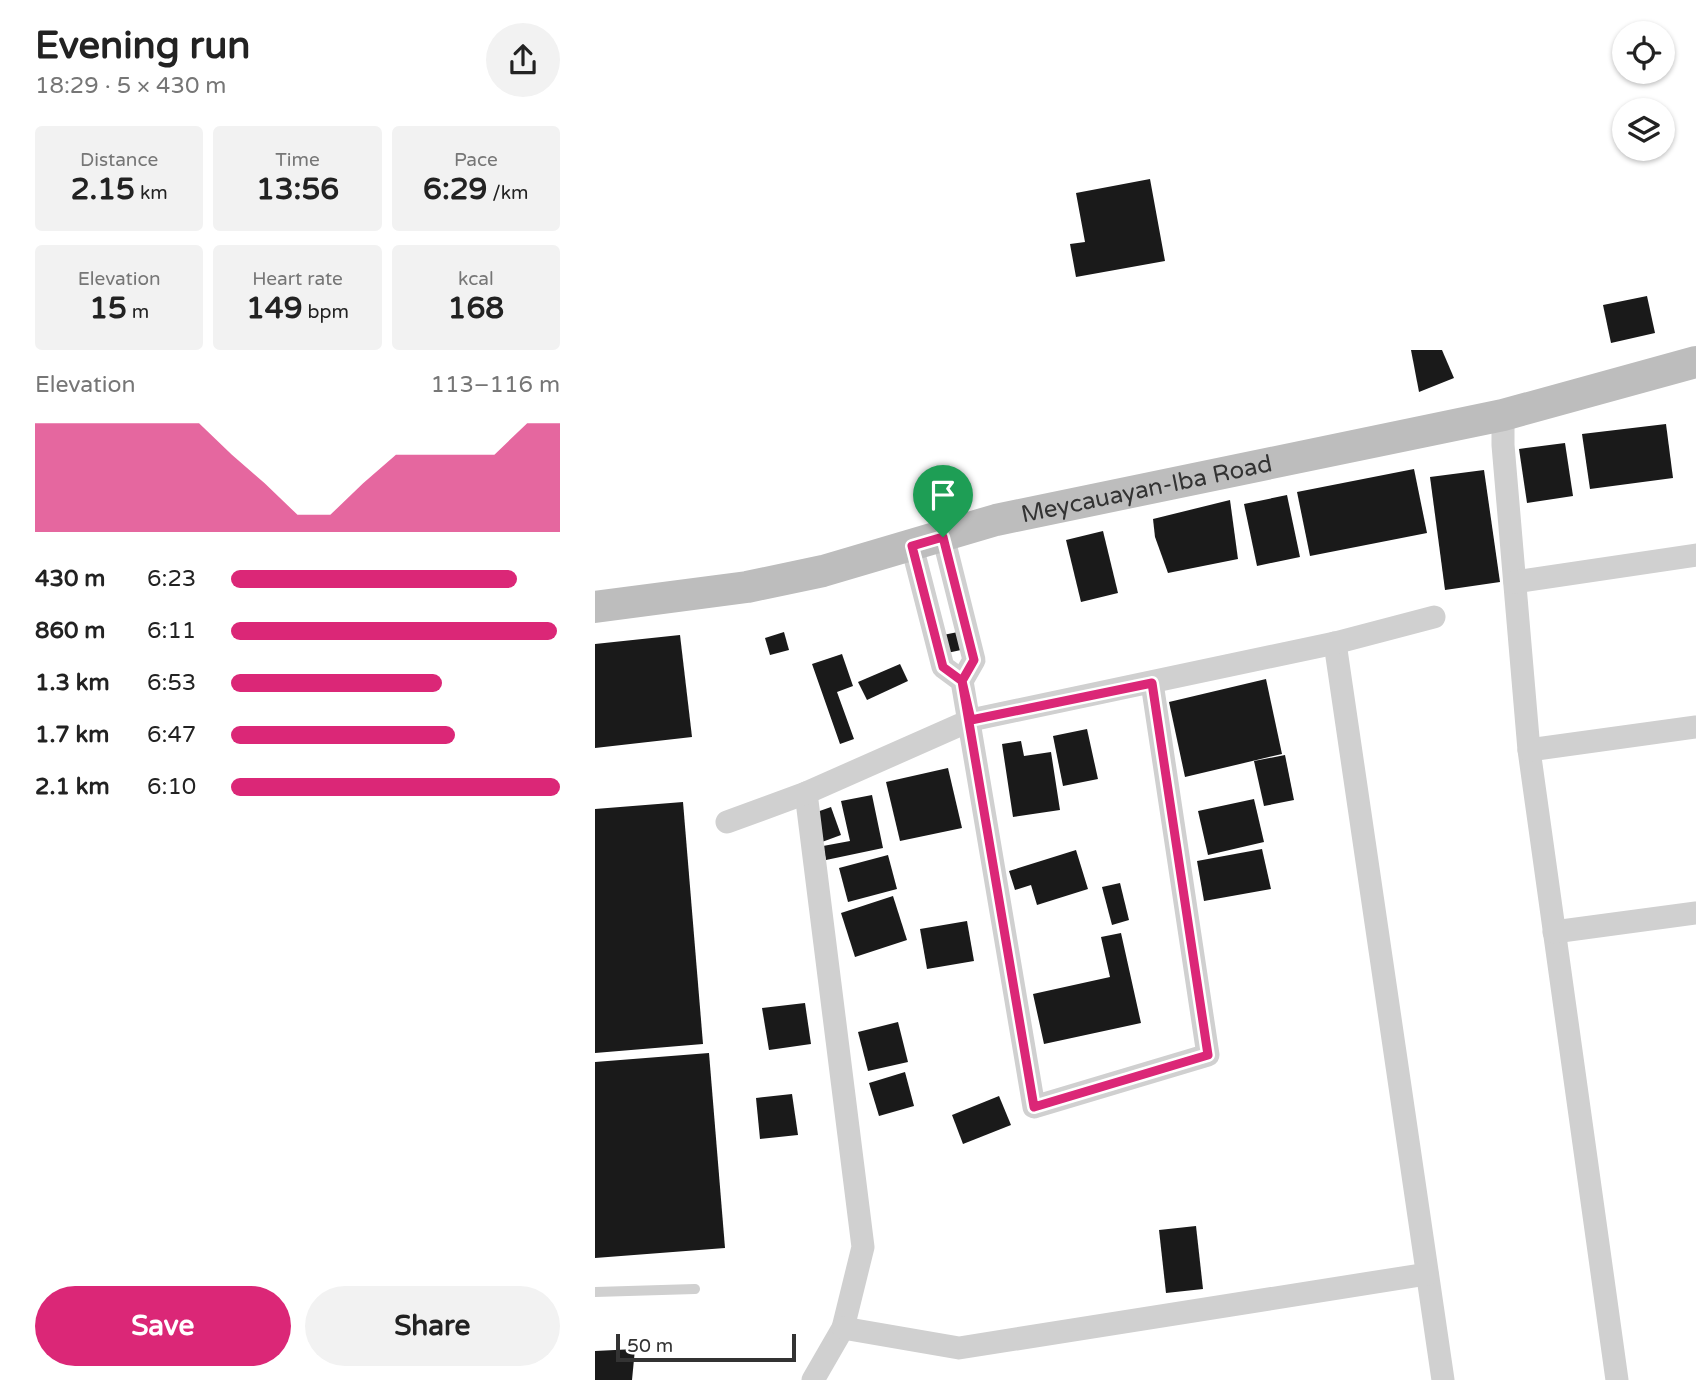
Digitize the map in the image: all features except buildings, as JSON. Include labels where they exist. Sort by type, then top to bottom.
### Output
[{"type":"main road","name":"Meycauayan-Iba Road","points":[[595,607],[747,587],[823,571],[996,520],[1503,415],[1696,362]]},
{"type":"street","points":[[1503,415],[1503,444],[1529,750],[1617,1380]]},
{"type":"street","points":[[943,537],[974,660],[962,681]]},
{"type":"street","points":[[912,546],[943,667],[962,681],[971,720],[1034,1107],[1208,1055],[1152,683]]},
{"type":"street","points":[[1515,582],[1696,555]]},
{"type":"street","points":[[929,612],[960,606]]},
{"type":"street","points":[[727,822],[806,793],[971,720],[1335,643],[1434,617]]},
{"type":"street","points":[[1335,643],[1443,1380]]},
{"type":"street","points":[[1529,750],[1696,727]]},
{"type":"street","points":[[806,793],[863,1247],[843,1328],[813,1380]]},
{"type":"street","points":[[1554,932],[1696,913]]},
{"type":"street","points":[[843,1328],[959,1348],[1426,1274]]},
{"type":"lane","points":[[595,1292],[695,1289]]},
{"type":"route","points":[[943,537],[912,546],[943,667],[962,681],[971,720],[1152,683],[1208,1055],[1034,1107],[971,720],[962,681],[974,660],[943,537]]}]
